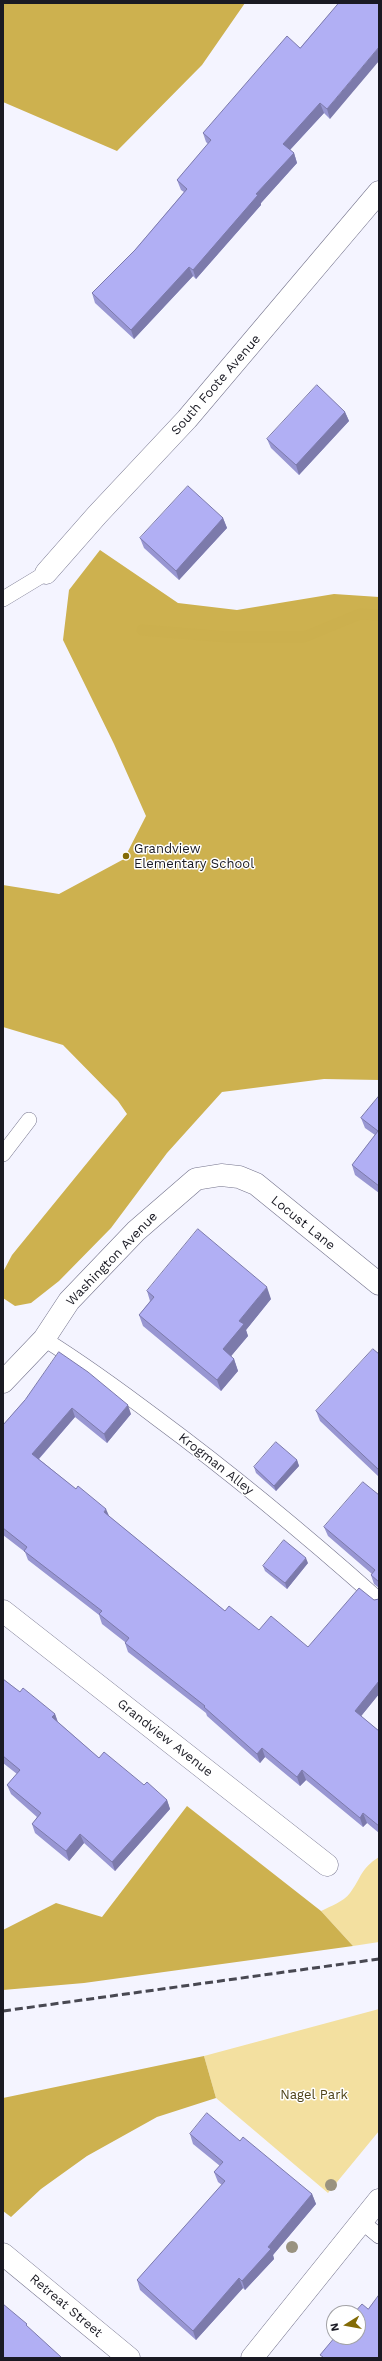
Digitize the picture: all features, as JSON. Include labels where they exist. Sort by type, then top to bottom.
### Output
[{"type":"street","name":"South Foote Avenue","points":[[46,573],[97,515],[187,419],[379,192]]},
{"type":"street","name":"Locust Lane","points":[[221,1175],[239,1177],[256,1184],[379,1284]]},
{"type":"street","name":"Washington Avenue","points":[[3,1382],[44,1339],[69,1301],[136,1231],[196,1179],[221,1175]]},
{"type":"street","name":"Grandview Avenue","points":[[3,1611],[327,1866]]},
{"type":"street","points":[[252,2358],[379,2200]]},
{"type":"street","name":"Retreat Street","points":[[3,2254],[129,2358]]},
{"type":"lane","points":[[3,599],[46,573]]},
{"type":"lane","points":[[3,1154],[29,1120]]},
{"type":"lane","name":"Krogman Alley","points":[[44,1339],[82,1362],[188,1441],[312,1540],[379,1600]]},
{"type":"lane","points":[[361,2221],[379,2236]]},
{"type":"green space","points":[[379,1857],[379,1942],[353,1946],[321,1911],[344,1899],[350,1893],[368,1865]]},
{"type":"green space","name":"Nagel Park","points":[[379,2009],[379,2131],[328,2193],[216,2098],[204,2056]]},
{"type":"shaded area","points":[[3,3],[245,3],[202,65],[117,151],[3,102]]},
{"type":"shaded area","points":[[100,550],[178,603],[237,610],[334,594],[379,597],[379,1080],[324,1079],[222,1092],[167,1153],[111,1228],[59,1281],[31,1303],[15,1306],[3,1298],[3,1272],[12,1255],[127,1114],[118,1101],[63,1045],[3,1027],[3,885],[59,894],[124,859],[146,816],[114,744],[63,640],[69,590]]},
{"type":"shaded area","points":[[187,1806],[321,1911],[353,1946],[84,1983],[3,1990],[3,1930],[56,1903],[102,1917]]},
{"type":"shaded area","points":[[204,2056],[216,2098],[157,2117],[87,2156],[41,2189],[11,2217],[3,2211],[3,2098]]},
{"type":"building","points":[[339,3],[379,3],[379,47],[327,109],[320,103],[283,144],[294,153],[256,194],[258,195],[193,270],[189,267],[131,330],[92,293],[135,250],[187,189],[177,180],[211,140],[203,133],[287,36],[300,48]]},
{"type":"building","points":[[317,385],[345,412],[296,465],[267,439]]},
{"type":"building","points":[[188,486],[223,518],[176,571],[140,538]]},
{"type":"building","points":[[379,1096],[379,1186],[352,1165],[378,1131],[361,1118]]},
{"type":"building","points":[[198,1229],[267,1287],[239,1321],[244,1324],[223,1349],[234,1359],[217,1380],[139,1315],[154,1297],[147,1291]]},
{"type":"building","points":[[373,1349],[379,1354],[379,1470],[316,1411]]},
{"type":"building","points":[[59,1352],[88,1372],[128,1405],[104,1434],[72,1408],[32,1454],[76,1489],[78,1486],[106,1509],[104,1512],[225,1611],[229,1606],[259,1630],[271,1616],[308,1647],[359,1588],[374,1600],[379,1599],[379,1681],[355,1711],[379,1731],[379,1826],[363,1813],[360,1818],[302,1770],[297,1777],[262,1748],[257,1754],[204,1707],[205,1706],[125,1643],[129,1638],[99,1614],[102,1611],[24,1551],[27,1547],[3,1528],[3,1425],[25,1400]]},
{"type":"building","points":[[276,1442],[297,1460],[274,1486],[254,1467]]},
{"type":"building","points":[[363,1482],[379,1495],[379,1582],[371,1575],[375,1570],[324,1527]]},
{"type":"building","points":[[284,1540],[306,1558],[285,1583],[263,1566]]},
{"type":"building","points":[[3,1679],[20,1692],[23,1688],[55,1714],[52,1717],[99,1758],[104,1752],[144,1785],[147,1782],[167,1800],[112,1862],[80,1834],[66,1851],[32,1824],[41,1813],[7,1785],[20,1770],[3,1756]]},
{"type":"building","points":[[207,2113],[240,2141],[243,2137],[312,2194],[268,2247],[271,2249],[242,2281],[239,2278],[193,2331],[137,2280],[225,2181],[214,2172],[223,2162],[190,2134]]},
{"type":"building","points":[[379,2295],[379,2358],[322,2358],[323,2357],[320,2355],[328,2345],[366,2345],[366,2307],[368,2309]]},
{"type":"building","points":[[3,2304],[27,2324],[26,2325],[61,2357],[3,2358]]},
{"type":"waterway","points":[[142,630],[227,637],[304,637],[360,614],[379,615]]},
{"type":"railway","points":[[3,2011],[379,1959]]},
{"type":"place","name":"Grandview Elementary School","points":[[126,856]]}]
